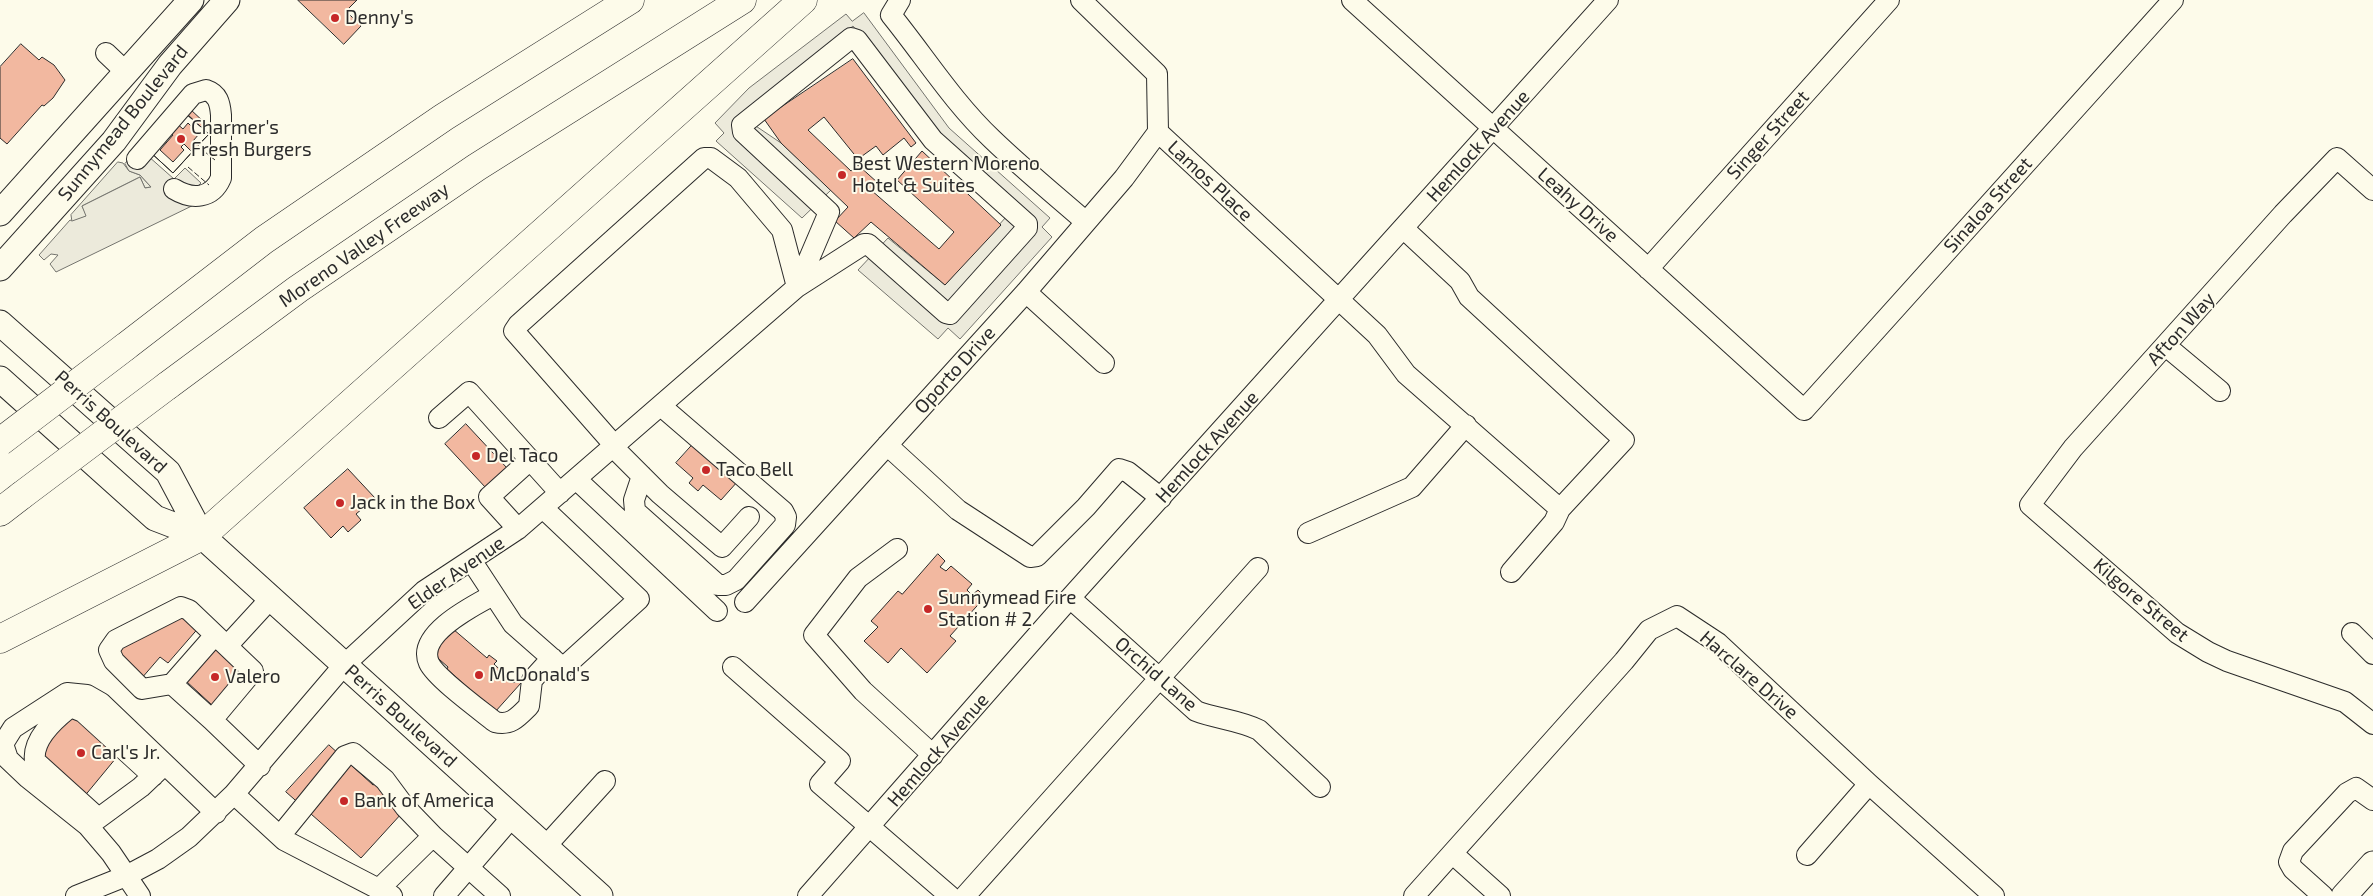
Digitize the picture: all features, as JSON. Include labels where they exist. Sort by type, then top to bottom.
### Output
[{"type":"highway","points":[[0,442],[264,240],[444,117],[630,0]]},
{"type":"highway","name":"Moreno Valley Freeway","points":[[0,512],[298,289],[477,167],[742,0]]},
{"type":"highway","points":[[0,639],[202,536],[803,0]]},
{"type":"main road","name":"Sunnymead Boulevard","points":[[0,213],[191,0]]},
{"type":"main road","name":"Sunnymead Boulevard","points":[[0,268],[114,141],[170,64],[227,0]]},
{"type":"main road","name":"Perris Boulevard","points":[[0,323],[168,472],[202,536],[600,896]]},
{"type":"main road","name":"Perris Boulevard","points":[[0,379],[155,518],[202,536]]},
{"type":"main road","points":[[2344,896],[2373,864]]},
{"type":"street","points":[[900,0],[891,15],[936,78],[991,139],[1086,222]]},
{"type":"street","name":"Lamos Place","points":[[1081,0],[1157,74],[1158,132],[1377,336],[1406,374],[1560,509]]},
{"type":"street","name":"Leahy Drive","points":[[1352,0],[1804,410]]},
{"type":"street","name":"Hemlock Avenue","points":[[808,896],[1070,598],[1494,129],[1608,0]]},
{"type":"street","name":"Singer Street","points":[[1648,269],[1889,0]]},
{"type":"street","name":"Sinaloa Street","points":[[1804,410],[2173,0]]},
{"type":"street","name":"Elder Avenue","points":[[76,896],[126,876],[158,859],[216,813],[260,766],[344,665],[424,591],[518,529],[797,288],[864,244],[868,244],[946,313],[950,314],[1027,228],[1027,224],[933,140],[857,40],[852,38],[742,125],[743,132],[829,212],[797,288]]},
{"type":"street","points":[[106,53],[126,72]]},
{"type":"street","points":[[137,159],[193,94],[206,90],[216,95],[221,114],[221,178],[218,186],[205,195],[196,198],[174,189]]},
{"type":"street","name":"Oporto Drive","points":[[745,602],[1026,292],[1124,178],[1158,132]]},
{"type":"street","points":[[750,517],[722,547],[642,476],[514,331],[518,325],[704,158],[712,158],[738,178],[782,230],[797,288]]},
{"type":"street","name":"Afton Way","points":[[2030,505],[2073,448],[2283,214],[2337,158],[2373,190]]},
{"type":"street","points":[[1403,228],[1460,281],[1470,297],[1624,440],[1560,509],[1554,522],[1511,572]]},
{"type":"street","points":[[1026,292],[1104,363]]},
{"type":"street","points":[[2166,346],[2220,391]]},
{"type":"street","points":[[439,418],[469,392],[560,493]]},
{"type":"street","points":[[642,476],[634,500],[635,510],[718,585],[726,585],[736,580],[785,525],[786,517],[783,511],[661,406]]},
{"type":"street","points":[[1308,532],[1412,487],[1466,425]]},
{"type":"street","points":[[887,445],[958,510],[1030,557],[1036,556],[1044,549],[1086,507],[1119,469],[1128,472],[1161,498]]},
{"type":"street","points":[[518,529],[489,497],[530,460]]},
{"type":"street","points":[[576,479],[717,612]]},
{"type":"street","name":"Kilgore Street","points":[[2030,505],[2177,633],[2227,661],[2345,702],[2373,724]]},
{"type":"street","points":[[471,560],[513,624],[563,668],[639,599],[543,508]]},
{"type":"street","points":[[897,549],[858,578],[814,635],[863,691],[933,755]]},
{"type":"street","points":[[965,896],[1258,568]]},
{"type":"street","points":[[493,595],[454,617],[430,642],[427,655],[433,670],[495,722],[504,725],[512,722],[529,706],[532,680],[552,658]]},
{"type":"street","points":[[212,720],[254,672],[221,640],[189,610],[181,606],[116,640],[109,650],[110,656],[142,689],[172,684],[221,640],[271,598]]},
{"type":"street","name":"Orchid Lane","points":[[1070,598],[1158,679],[1196,711],[1216,719],[1248,725],[1259,730],[1320,787]]},
{"type":"street","name":"Harclare Drive","points":[[1414,896],[1624,661],[1649,630],[1677,616],[1718,643],[1869,784],[1994,896]]},
{"type":"street","points":[[2352,633],[2373,654]]},
{"type":"street","points":[[733,667],[840,761],[820,784],[950,896]]},
{"type":"street","points":[[172,684],[260,766]]},
{"type":"street","points":[[93,822],[28,778],[8,759],[3,744],[14,728],[67,693],[87,695],[101,703],[159,771]]},
{"type":"street","points":[[140,896],[93,822],[35,761],[33,750],[36,742],[68,709],[73,708],[83,712],[216,813]]},
{"type":"street","points":[[280,836],[344,756],[353,753],[385,780],[406,807],[433,836],[500,896]]},
{"type":"street","points":[[93,822],[159,771]]},
{"type":"street","points":[[545,847],[606,780]]},
{"type":"street","points":[[1806,855],[1869,784]]},
{"type":"street","points":[[2323,896],[2293,869],[2289,862],[2293,851],[2347,793],[2356,788],[2373,800]]},
{"type":"street","points":[[234,794],[280,836],[386,892],[433,836]]},
{"type":"street","points":[[444,896],[512,817]]},
{"type":"street","points":[[1452,854],[1500,896]]},
{"type":"shaded area","points":[[864,13],[949,128],[1050,218],[1042,227],[1052,237],[960,339],[948,328],[938,339],[858,270],[888,238],[945,285],[1015,207],[938,138],[853,26],[741,116],[781,143],[831,190],[802,218],[716,141],[724,133],[715,123],[749,88],[846,14],[852,21]]},
{"type":"shaded area","points":[[139,148],[174,179],[185,168],[201,183],[198,186],[202,201],[56,272],[50,264],[58,255],[51,254],[44,260],[39,255],[70,220],[86,216],[82,206],[140,177],[145,188],[151,187],[140,175],[129,171],[125,164]]},
{"type":"shaded area","points":[[118,162],[123,163],[129,171],[140,175],[151,187],[145,188],[140,177],[82,206],[87,216],[72,222],[71,215]]},
{"type":"building","name":"Denny's","points":[[298,0],[357,0],[346,11],[361,26],[344,44]]},
{"type":"building","points":[[21,44],[39,60],[42,57],[54,65],[65,80],[53,98],[44,106],[42,105],[7,144],[0,138],[0,67]]},
{"type":"building","name":"Best Western Moreno Hotel & Suites","points":[[853,59],[916,143],[911,147],[904,138],[883,155],[876,146],[858,159],[824,117],[808,130],[851,171],[858,165],[878,183],[871,190],[939,249],[954,232],[897,180],[922,151],[1001,225],[945,285],[871,222],[854,238],[835,221],[848,207],[781,143],[764,119]]},
{"type":"building","points":[[190,109],[205,123],[201,127],[186,113]]},
{"type":"building","name":"Charmer's Fresh Burgers","points":[[184,112],[209,134],[173,173],[149,151]]},
{"type":"building","points":[[184,112],[209,134],[198,145],[193,141],[199,134],[188,123],[183,129],[175,122]]},
{"type":"building","points":[[167,130],[173,135],[160,150],[173,162],[184,150],[181,147],[184,144],[192,152],[173,173],[149,151]]},
{"type":"building","name":"Del Taco","points":[[466,424],[507,468],[486,488],[445,444]]},
{"type":"building","name":"Taco Bell","points":[[695,442],[738,481],[721,500],[703,485],[698,491],[689,483],[693,478],[676,463]]},
{"type":"building","name":"Jack in the Box","points":[[348,469],[375,498],[356,514],[361,520],[348,532],[343,526],[331,538],[304,508]]},
{"type":"building","name":"Sunnymead Fire Station # 2","points":[[938,554],[945,561],[940,567],[946,571],[951,566],[972,584],[967,590],[972,595],[978,590],[985,597],[950,636],[956,641],[927,673],[901,648],[888,663],[864,641],[878,627],[871,621],[898,591],[902,594]]},
{"type":"building","points":[[181,608],[201,625],[168,663],[160,657],[141,679],[118,658],[119,639]]},
{"type":"building","name":"McDonald's","points":[[453,629],[487,658],[489,655],[497,661],[494,664],[514,683],[517,680],[521,683],[495,712],[432,653]]},
{"type":"building","name":"Valero","points":[[215,647],[245,673],[213,706],[186,681]]},
{"type":"building","name":"Carl's Jr.","points":[[72,710],[121,752],[83,798],[39,759],[37,748]]},
{"type":"building","name":"Bank of America","points":[[329,745],[373,785],[375,784],[402,813],[361,858],[286,792]]},
{"type":"fence","points":[[205,152],[215,160]]},
{"type":"fence","points":[[188,167],[209,185]]},
{"type":"place","name":"Denny's","points":[[335,18]]},
{"type":"place","name":"Charmer's Fresh Burgers","points":[[181,139]]},
{"type":"place","name":"Best Western Moreno Hotel & Suites","points":[[842,175]]},
{"type":"place","name":"Del Taco","points":[[476,456]]},
{"type":"place","name":"Taco Bell","points":[[706,470]]},
{"type":"place","name":"Jack in the Box","points":[[340,503]]},
{"type":"place","name":"Sunnymead Fire Station # 2","points":[[928,609]]},
{"type":"place","name":"McDonald's","points":[[479,675]]},
{"type":"place","name":"Valero","points":[[215,677]]},
{"type":"place","name":"Carl's Jr.","points":[[81,753]]},
{"type":"place","name":"Bank of America","points":[[344,801]]}]
